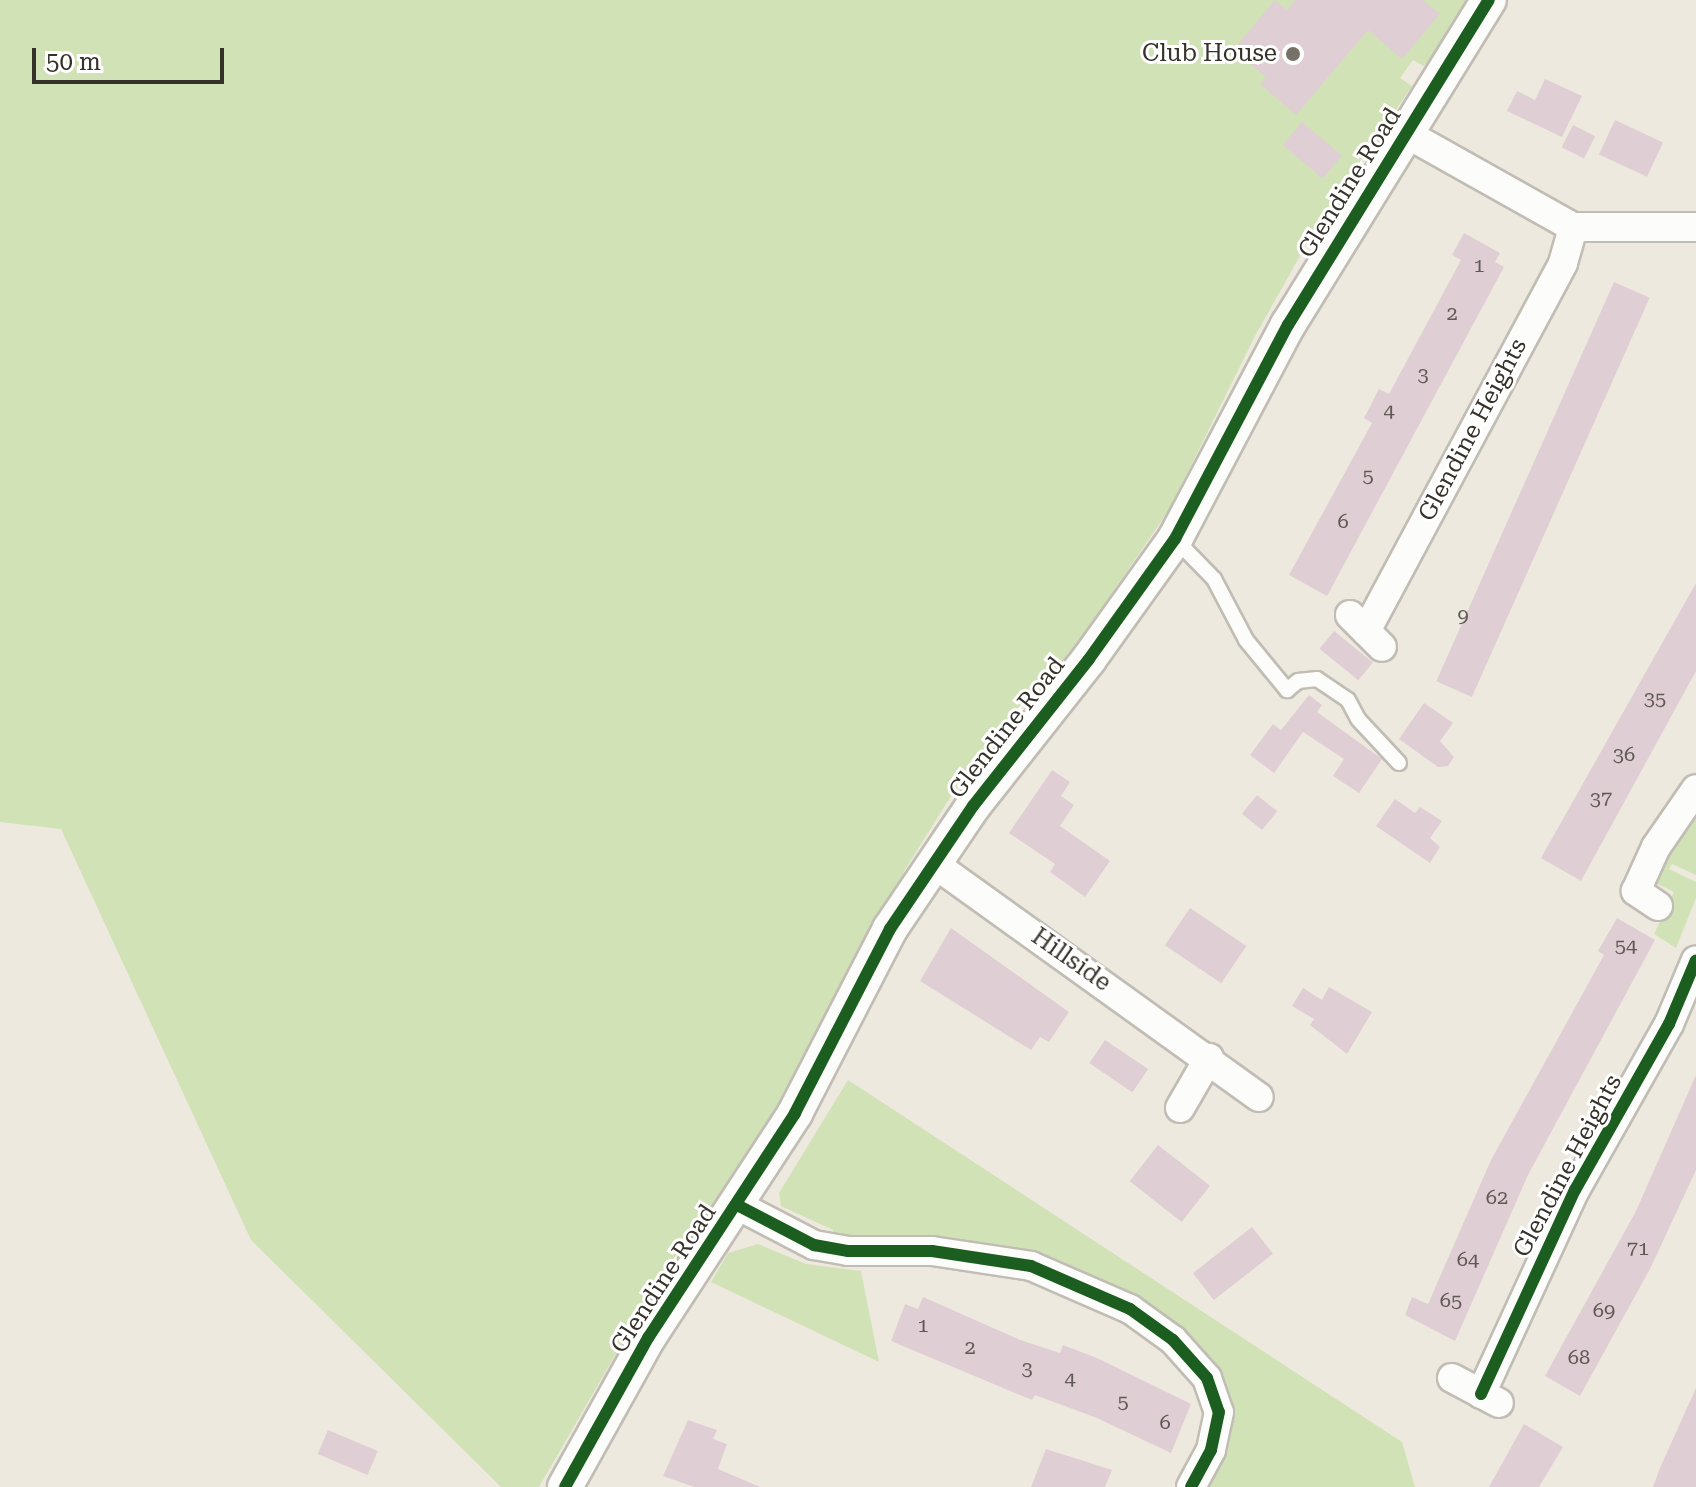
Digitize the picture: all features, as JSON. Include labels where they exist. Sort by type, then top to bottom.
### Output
[{"type":"street","name":"Glendine Road","points":[[565,1487],[648,1338],[739,1206],[795,1113],[890,929],[933,863],[1175,539],[1288,325],[1489,0]]},
{"type":"street","points":[[1407,134],[1573,227],[1696,227]]},
{"type":"street","name":"Glendine Heights","points":[[1366,631],[1563,263],[1573,227]]},
{"type":"street","points":[[1658,906],[1636,891],[1656,847],[1696,789]]},
{"type":"street","name":"Hillside","points":[[933,863],[1209,1058],[1259,1097]]},
{"type":"street","name":"Glendine Heights","points":[[1452,1378],[1490,1398],[1575,1190],[1669,1024],[1696,960]]},
{"type":"street","points":[[1180,1108],[1209,1058]]},
{"type":"street","points":[[739,1206],[814,1245],[848,1251],[932,1251],[1031,1266],[1130,1309],[1173,1340],[1207,1378],[1219,1412],[1211,1450],[1191,1487]]},
{"type":"lane","points":[[1175,539],[1214,579],[1246,640],[1287,690],[1298,681],[1317,679],[1348,700],[1358,719],[1399,763]]},
{"type":"green space","points":[[0,0],[1476,0],[1436,60],[1423,66],[1413,60],[1400,78],[1412,86],[1318,224],[1255,336],[1169,510],[1077,644],[1056,669],[1049,668],[951,796],[906,868],[781,1111],[621,1345],[539,1487],[501,1487],[251,1240],[61,829],[0,822]]},
{"type":"green space","points":[[1689,813],[1696,819],[1696,875],[1672,864],[1669,869],[1696,882],[1696,898],[1676,948],[1654,934],[1674,892],[1656,883]]},
{"type":"green space","points":[[848,1080],[1402,1442],[1415,1487],[1206,1487],[1219,1383],[1053,1263],[993,1245],[917,1238],[833,1239],[833,1230],[781,1206],[779,1193]]},
{"type":"green space","points":[[758,1244],[806,1264],[861,1271],[879,1362],[711,1282],[728,1253]]},
{"type":"building","name":"Club House","points":[[1275,0],[1287,10],[1295,0],[1423,0],[1440,14],[1402,59],[1368,30],[1296,115],[1260,84],[1266,77],[1233,50]]},
{"type":"building","points":[[1545,79],[1582,96],[1562,137],[1507,111],[1517,91],[1535,100]]},
{"type":"building","points":[[1615,120],[1663,142],[1647,177],[1599,154]]},
{"type":"building","points":[[1302,122],[1342,155],[1323,178],[1283,145]]},
{"type":"building","points":[[1573,125],[1595,136],[1584,159],[1562,147]]},
{"type":"building","points":[[1464,233],[1500,253],[1495,262],[1504,267],[1327,596],[1289,575],[1372,423],[1364,418],[1379,389],[1389,394],[1461,260],[1452,255]]},
{"type":"building","points":[[1614,282],[1650,298],[1472,697],[1436,681]]},
{"type":"building","points":[[1696,583],[1696,671],[1581,881],[1541,858]]},
{"type":"building","points":[[1334,631],[1373,662],[1358,680],[1320,649]]},
{"type":"building","points":[[1309,695],[1322,705],[1317,712],[1382,759],[1359,793],[1333,776],[1344,759],[1303,732],[1274,773],[1250,755],[1273,724],[1281,730]]},
{"type":"building","points":[[1424,703],[1453,723],[1440,741],[1454,757],[1448,766],[1438,767],[1399,739]]},
{"type":"building","points":[[1052,770],[1070,782],[1061,796],[1074,805],[1060,826],[1110,861],[1085,897],[1050,872],[1055,864],[1009,833]]},
{"type":"building","points":[[1257,795],[1277,811],[1262,830],[1242,814]]},
{"type":"building","points":[[1395,799],[1415,813],[1420,807],[1442,821],[1430,838],[1440,847],[1430,863],[1376,826]]},
{"type":"building","points":[[1190,908],[1246,946],[1221,983],[1165,945]]},
{"type":"building","points":[[1617,918],[1655,940],[1528,1175],[1455,1341],[1405,1315],[1412,1297],[1428,1304],[1491,1160],[1604,955],[1598,951]]},
{"type":"building","points":[[951,928],[1069,1012],[1049,1042],[1040,1037],[1031,1050],[920,981]]},
{"type":"building","points":[[1329,987],[1372,1012],[1347,1054],[1310,1025],[1314,1019],[1292,1006],[1303,988],[1322,1000]]},
{"type":"building","points":[[1105,1040],[1148,1069],[1132,1092],[1089,1063]]},
{"type":"building","points":[[1696,1075],[1696,1170],[1651,1267],[1580,1396],[1545,1376],[1636,1211]]},
{"type":"building","points":[[1158,1145],[1210,1186],[1182,1222],[1130,1181]]},
{"type":"building","points":[[1252,1227],[1273,1254],[1214,1300],[1193,1273]]},
{"type":"building","points":[[923,1297],[1020,1340],[1060,1353],[1063,1345],[1097,1358],[1191,1404],[1171,1453],[1097,1418],[1035,1395],[1032,1400],[891,1341],[905,1304],[918,1309]]},
{"type":"building","points":[[1696,1388],[1696,1487],[1653,1487],[1660,1468]]},
{"type":"building","points":[[688,1420],[717,1430],[713,1439],[727,1444],[718,1469],[760,1487],[694,1487],[663,1476]]},
{"type":"building","points":[[1524,1424],[1563,1447],[1539,1487],[1489,1487]]},
{"type":"building","points":[[328,1430],[378,1451],[368,1475],[318,1454]]},
{"type":"building","points":[[1046,1449],[1112,1470],[1105,1487],[1031,1487]]},
{"type":"cycle path","points":[[565,1487],[648,1338],[795,1113],[890,929],[973,806],[1089,659],[1175,539],[1288,325],[1489,0]]},
{"type":"cycle path","points":[[1481,1394],[1575,1190],[1669,1024],[1696,960]]},
{"type":"cycle path","points":[[739,1206],[814,1245],[848,1251],[932,1251],[1031,1266],[1130,1309],[1173,1340],[1207,1378],[1219,1412],[1211,1450],[1191,1487]]},
{"type":"place","name":"Club House","points":[[1293,54]]}]
